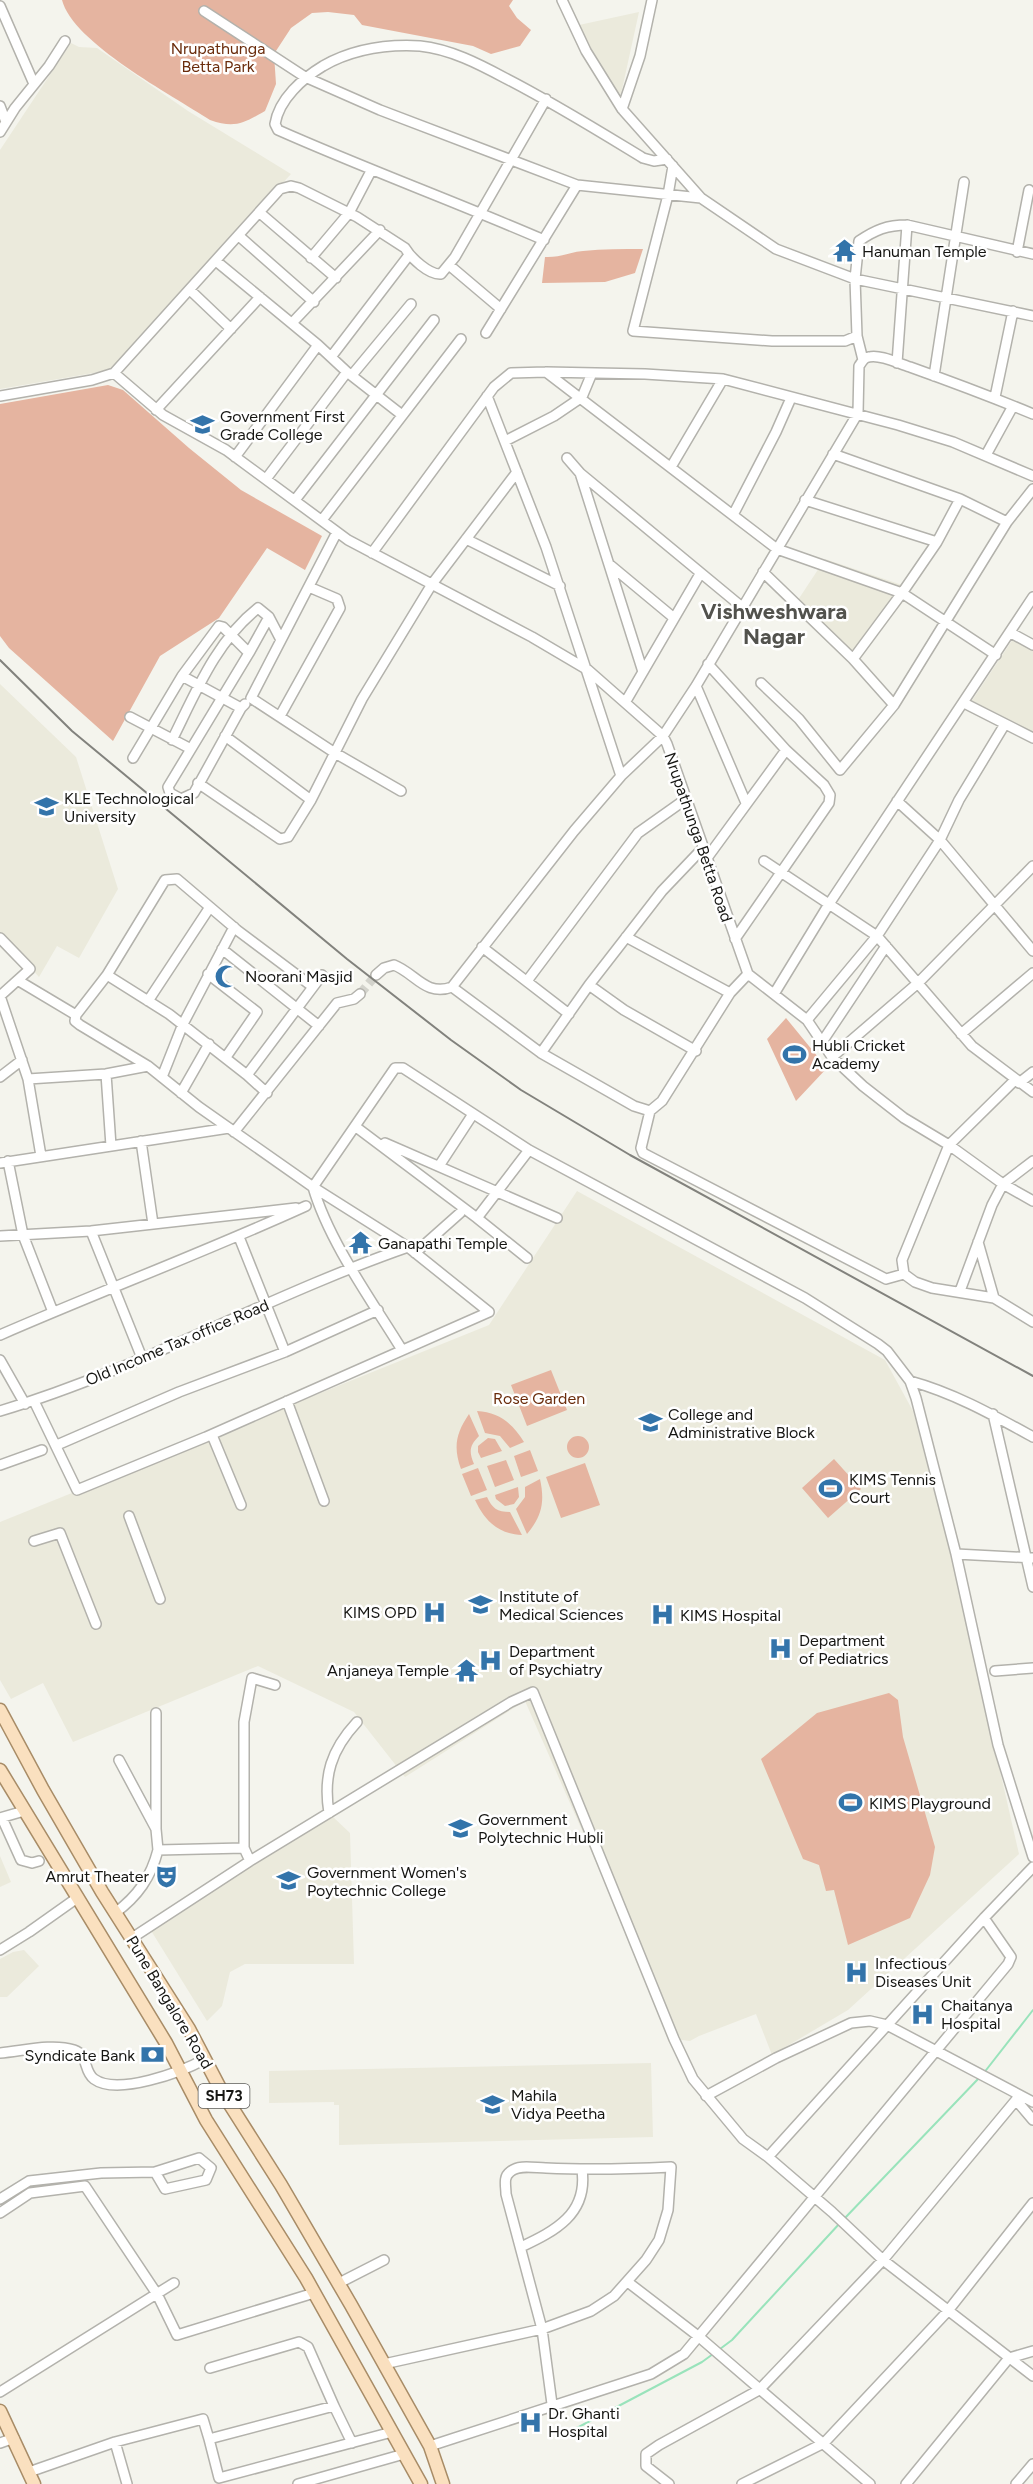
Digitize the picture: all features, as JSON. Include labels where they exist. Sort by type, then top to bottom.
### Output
[{"type":"main road","name":"Pune Bangalore Road","points":[[0,1710],[43,1790],[115,1913],[339,2283],[430,2446],[443,2484]]},
{"type":"main road","name":"Pune Bangalore Road","points":[[0,1770],[182,2071],[202,2112],[314,2292],[404,2454],[416,2483]]},
{"type":"main road","points":[[0,2411],[34,2484]]},
{"type":"street","points":[[9,0],[0,5],[34,84]]},
{"type":"street","points":[[562,0],[586,51],[622,109],[701,198],[776,249],[855,279],[1033,316]]},
{"type":"street","points":[[622,109],[640,56],[652,0]]},
{"type":"street","points":[[204,11],[305,77],[380,110],[510,160],[577,185],[701,198]]},
{"type":"street","points":[[0,132],[64,41]]},
{"type":"street","points":[[544,240],[480,212],[371,171],[276,128],[277,115],[305,77],[350,52],[383,47],[420,46],[470,60],[546,99],[643,158],[670,163]]},
{"type":"street","points":[[0,396],[92,380],[114,373],[260,213],[279,189],[291,186],[299,188],[348,213],[380,230],[436,275],[441,274],[449,265],[546,99]]},
{"type":"street","points":[[0,106],[6,122]]},
{"type":"street","points":[[670,163],[668,194],[633,331],[772,341],[845,341],[857,336]]},
{"type":"street","points":[[311,258],[348,213],[371,171]]},
{"type":"street","points":[[933,376],[964,182]]},
{"type":"street","points":[[486,333],[577,185]]},
{"type":"street","points":[[1017,252],[1029,189]]},
{"type":"street","points":[[260,213],[336,278]]},
{"type":"street","points":[[897,363],[907,225]]},
{"type":"street","points":[[863,360],[857,336],[855,279],[859,241],[884,227],[907,225],[1033,254]]},
{"type":"street","points":[[292,324],[380,230]]},
{"type":"street","points":[[239,236],[314,302]]},
{"type":"street","points":[[331,357],[409,255]]},
{"type":"street","points":[[216,261],[402,416]]},
{"type":"street","points":[[449,265],[501,309]]},
{"type":"street","points":[[190,290],[231,329]]},
{"type":"street","points":[[156,410],[260,297]]},
{"type":"street","points":[[266,479],[350,374],[411,304]]},
{"type":"street","points":[[994,397],[1013,311]]},
{"type":"street","points":[[295,500],[434,320]]},
{"type":"street","points":[[322,520],[461,339]]},
{"type":"street","points":[[235,457],[318,345]]},
{"type":"street","points":[[858,413],[859,366],[868,357],[876,357],[994,397],[1033,414]]},
{"type":"street","points":[[546,372],[777,549],[902,593],[996,655]]},
{"type":"street","points":[[114,373],[156,410],[235,457],[337,532],[372,553],[532,637],[588,670],[626,701],[663,736],[621,776],[574,831],[452,987],[446,990],[429,988],[394,965],[384,968],[376,975]]},
{"type":"street","points":[[372,553],[487,396],[511,373],[592,373],[723,379],[790,398],[858,413],[954,442],[1033,476]]},
{"type":"street","points":[[505,441],[554,416],[582,398],[592,373]]},
{"type":"street","points":[[671,467],[723,379]]},
{"type":"street","points":[[487,396],[560,586],[621,776]]},
{"type":"street","points":[[733,515],[776,432],[790,398]]},
{"type":"street","points":[[986,455],[1013,406]]},
{"type":"street","name":"Nrupathunga Betta Road","points":[[748,974],[663,736],[696,686],[858,413]]},
{"type":"street","points":[[833,454],[960,499],[1007,522]]},
{"type":"street","points":[[567,458],[580,473],[742,607]]},
{"type":"street","points":[[198,783],[283,839],[290,834],[311,800],[362,699],[432,584],[517,472]]},
{"type":"street","points":[[580,473],[643,672]]},
{"type":"street","points":[[761,683],[799,719],[840,770],[894,705],[1007,522],[1033,489]]},
{"type":"street","points":[[853,659],[937,542],[960,499]]},
{"type":"street","points":[[805,500],[937,542]]},
{"type":"street","points":[[268,617],[249,653],[167,789],[174,797],[181,799],[194,793],[241,708],[251,698],[337,532]]},
{"type":"street","points":[[466,539],[560,586]]},
{"type":"street","points":[[609,564],[674,618]]},
{"type":"street","points":[[762,572],[853,659],[894,705]]},
{"type":"street","points":[[626,701],[700,574]]},
{"type":"street","points":[[280,716],[340,608],[337,599],[309,587]]},
{"type":"street","points":[[774,994],[829,904],[1033,597]]},
{"type":"street","points":[[172,740],[199,685],[230,635],[258,608],[268,617],[281,640]]},
{"type":"street","points":[[133,758],[183,676],[218,627],[222,627],[249,653]]},
{"type":"street","points":[[1011,633],[1033,645]]},
{"type":"street","points":[[708,664],[786,750],[824,785],[830,799],[735,939]]},
{"type":"street","points":[[183,676],[241,708]]},
{"type":"street","points":[[696,686],[746,803]]},
{"type":"street","points":[[251,698],[335,753],[400,791]]},
{"type":"street","points":[[964,703],[1033,738]]},
{"type":"street","points":[[130,717],[190,749]]},
{"type":"street","points":[[807,1020],[877,936],[940,840],[959,800],[1005,724]]},
{"type":"street","points":[[225,736],[311,800]]},
{"type":"street","points":[[707,858],[786,750]]},
{"type":"street","points":[[527,981],[638,833],[686,799]]},
{"type":"street","points":[[897,801],[940,840],[1033,951]]},
{"type":"street","points":[[541,1053],[589,985],[662,891],[703,848]]},
{"type":"street","points":[[764,861],[877,936],[972,1046],[1033,1092]]},
{"type":"street","points":[[832,1057],[918,982],[1033,866]]},
{"type":"street","points":[[0,1360],[57,1445],[77,1490],[212,1435],[489,1312],[412,1250],[313,1187],[181,1093],[148,1066],[75,1021],[76,1015],[107,975],[165,880],[177,879],[234,927],[313,987]]},
{"type":"street","points":[[148,1001],[210,907]]},
{"type":"street","points":[[162,1077],[183,1024],[234,927]]},
{"type":"street","points":[[626,937],[730,993]]},
{"type":"street","points":[[0,938],[30,969],[0,996],[28,1079],[40,1156]]},
{"type":"street","points":[[822,1042],[886,946]]},
{"type":"street","points":[[482,947],[569,1014]]},
{"type":"street","points":[[222,949],[320,1026]]},
{"type":"street","points":[[961,1034],[1033,973]]},
{"type":"street","points":[[208,974],[257,1012],[226,1057]]},
{"type":"street","points":[[904,1274],[886,1280],[643,1154],[641,1148],[650,1111],[662,1101],[696,1051],[730,993],[748,974],[807,1020],[832,1057],[863,1086],[904,1118],[949,1145],[1003,1184],[1033,1201]]},
{"type":"street","points":[[107,975],[183,1024],[247,1074],[267,1093]]},
{"type":"street","points":[[247,1074],[322,975]]},
{"type":"street","points":[[19,981],[76,1015]]},
{"type":"street","points":[[589,985],[624,1010],[696,1051]]},
{"type":"street","points":[[452,987],[541,1053],[634,1106],[650,1111]]},
{"type":"street","points":[[53,1312],[23,1234],[4,1162],[232,1130],[267,1093],[337,1003],[354,999],[360,994]]},
{"type":"street","points":[[181,1093],[209,1044]]},
{"type":"street","points":[[0,1077],[22,1060]]},
{"type":"street","points":[[28,1079],[106,1074],[148,1066]]},
{"type":"street","points":[[313,1187],[395,1068],[403,1068],[529,1150],[814,1304],[887,1351],[910,1382],[956,1554],[998,1745],[1033,1857]]},
{"type":"street","points":[[1033,1072],[1017,1081],[949,1145],[902,1260],[904,1274],[915,1282],[932,1288],[994,1298],[1033,1322]]},
{"type":"street","points":[[106,1074],[111,1146]]},
{"type":"street","points":[[439,1166],[473,1114]]},
{"type":"street","points":[[356,1127],[372,1137],[526,1258]]},
{"type":"street","points":[[372,1137],[557,1218]]},
{"type":"street","points":[[141,1141],[153,1224]]},
{"type":"street","points":[[477,1218],[529,1150]]},
{"type":"street","points":[[960,1291],[992,1205],[1003,1184],[1033,1161]]},
{"type":"street","points":[[313,1187],[317,1200],[352,1267],[402,1350]]},
{"type":"street","points":[[0,1335],[114,1286],[239,1237],[317,1200]]},
{"type":"street","points":[[0,1236],[91,1231],[306,1206]]},
{"type":"street","points":[[412,1250],[460,1213]]},
{"type":"street","points":[[91,1231],[142,1358]]},
{"type":"street","points":[[239,1237],[285,1352]]},
{"type":"street","points":[[978,1242],[994,1298]]},
{"type":"street","name":"Old Income Tax office Road","points":[[0,1412],[142,1358],[352,1267],[412,1250]]},
{"type":"street","points":[[57,1445],[179,1392],[285,1352],[378,1310]]},
{"type":"street","points":[[910,1382],[942,1391],[993,1414],[1033,1437]]},
{"type":"street","points":[[287,1401],[324,1501]]},
{"type":"street","points":[[993,1414],[1029,1558],[1033,1587]]},
{"type":"street","points":[[212,1435],[241,1505]]},
{"type":"street","points":[[0,1465],[42,1450]]},
{"type":"street","points":[[129,1516],[160,1599]]},
{"type":"street","points":[[34,1541],[60,1533],[96,1624]]},
{"type":"street","points":[[956,1554],[1029,1558]]},
{"type":"street","points":[[995,1671],[1033,1668]]},
{"type":"street","points":[[250,1861],[244,1848],[245,1707],[252,1678],[275,1685]]},
{"type":"street","points":[[132,1938],[250,1861],[511,1702],[533,1692],[674,2039],[693,2079],[743,2139],[832,2211],[883,2260],[947,2312],[1033,2376]]},
{"type":"street","points":[[115,1913],[130,1902],[146,1883],[154,1867],[158,1850],[156,1713]]},
{"type":"street","points":[[330,1813],[326,1790],[329,1769],[345,1735],[357,1722]]},
{"type":"street","points":[[118,1760],[156,1829]]},
{"type":"street","points":[[24,1811],[1,1818],[21,1860],[32,1863],[39,1861]]},
{"type":"street","points":[[158,1850],[244,1848]]},
{"type":"street","points":[[768,2157],[1033,1867]]},
{"type":"street","points":[[0,1950],[20,1939],[77,1898]]},
{"type":"street","points":[[430,2446],[552,2404],[651,2374],[684,2354],[702,2339],[814,2197],[934,2050],[1008,1964],[1011,1957],[984,1918]]},
{"type":"street","points":[[706,2096],[776,2058],[851,2023],[870,2021],[887,2025],[988,2077],[1018,2097],[1033,2102]]},
{"type":"street","points":[[0,2053],[56,2049],[77,2051],[85,2059],[88,2073],[97,2081],[134,2084],[182,2071],[205,2059]]},
{"type":"street","points":[[1018,2097],[1033,2120]]},
{"type":"street","points":[[669,2484],[646,2466],[646,2454],[759,2390],[883,2260],[1018,2097]]},
{"type":"street","points":[[0,2199],[29,2181],[101,2173],[155,2172],[199,2158],[211,2168],[206,2180],[165,2189],[155,2172]]},
{"type":"street","points":[[384,2364],[542,2329],[591,2311],[614,2296],[629,2283],[659,2240],[668,2210],[670,2167],[582,2170],[526,2167],[508,2173],[505,2181],[506,2194],[542,2329],[552,2404]]},
{"type":"street","points":[[521,2247],[555,2231],[570,2215],[578,2203],[582,2190],[582,2170]]},
{"type":"street","points":[[0,2213],[30,2193],[85,2186],[157,2294],[177,2335],[314,2292]]},
{"type":"street","points":[[742,2484],[824,2443],[947,2312],[1033,2203]]},
{"type":"street","points":[[339,2283],[384,2260]]},
{"type":"street","points":[[0,2392],[174,2283]]},
{"type":"street","points":[[629,2283],[702,2339],[870,2484]]},
{"type":"street","points":[[210,2368],[298,2342],[304,2343],[308,2347],[352,2443]]},
{"type":"street","points":[[906,2484],[1009,2358],[1033,2351]]},
{"type":"street","points":[[209,2439],[334,2406]]},
{"type":"street","points":[[29,2472],[114,2442],[203,2419],[219,2478],[392,2432]]},
{"type":"street","points":[[0,2443],[14,2438]]},
{"type":"street","points":[[114,2442],[127,2484]]},
{"type":"street","points":[[298,2484],[404,2454]]},
{"type":"street","points":[[1016,2484],[1033,2464]]},
{"type":"shaded area","points":[[639,12],[621,94],[613,90],[579,25]]},
{"type":"shaded area","points":[[71,43],[79,47],[97,48],[188,111],[291,174],[111,370],[0,389],[0,150]]},
{"type":"shaded area","points":[[825,559],[902,585],[853,653],[796,603]]},
{"type":"shaded area","points":[[1013,639],[1033,649],[1033,733],[971,702]]},
{"type":"shaded area","name":"KLE Technological University","points":[[0,684],[76,757],[118,889],[79,958],[57,946],[39,977],[0,934]]},
{"type":"shaded area","name":"Institute of Medical Sciences","points":[[577,1191],[885,1360],[913,1411],[948,1544],[1019,1854],[848,2010],[772,2055],[756,2014],[690,2041],[674,2039],[525,1701],[405,1777],[354,1712],[258,1666],[73,1742],[43,1683],[11,1699],[0,1680],[0,1522],[489,1325]]},
{"type":"shaded area","name":"Government Women's Poytechnic College","points":[[332,1816],[350,1833],[354,1964],[245,1964],[230,1972],[222,2006],[207,2021],[150,1929]]},
{"type":"shaded area","points":[[0,1856],[11,1882],[0,1887]]},
{"type":"shaded area","points":[[24,1950],[39,1966],[7,1997],[0,1997],[0,1959],[13,1952]]},
{"type":"shaded area","name":"Mahila Vidya Peetha","points":[[651,2063],[653,2137],[339,2145],[339,2105],[334,2105],[334,2102],[269,2103],[269,2071]]},
{"type":"green space","name":"Nrupathunga Betta Park","points":[[62,0],[513,0],[509,6],[517,18],[531,30],[520,46],[491,54],[473,46],[362,25],[354,15],[312,13],[291,28],[274,54],[276,84],[265,111],[239,123],[226,124],[210,120],[126,67],[84,33],[70,16]]},
{"type":"green space","points":[[643,249],[635,273],[605,282],[542,283],[545,257],[590,250]]},
{"type":"green space","points":[[108,385],[123,390],[241,490],[322,536],[305,570],[267,548],[219,618],[160,656],[113,741],[9,648],[0,636],[0,404]]},
{"type":"green space","name":"Hubli Cricket Academy","points":[[786,1018],[827,1068],[796,1101],[767,1039]]},
{"type":"green space","name":"Rose Garden","points":[[551,1370],[567,1410],[527,1426],[511,1385]]},
{"type":"green space","points":[[477,1411],[505,1420],[524,1442],[510,1448],[500,1436],[485,1433]]},
{"type":"green space","points":[[469,1414],[479,1436],[471,1449],[474,1464],[461,1469],[457,1454],[457,1440]]},
{"type":"green space","points":[[574,1436],[582,1436],[589,1443],[589,1451],[582,1458],[574,1458],[567,1451],[567,1443]]},
{"type":"green space","points":[[488,1438],[495,1439],[502,1451],[481,1458],[478,1446]]},
{"type":"green space","points":[[530,1450],[538,1471],[521,1477],[514,1456]]},
{"type":"green space","name":"KIMS Tennis Court","points":[[834,1459],[861,1489],[828,1518],[802,1488]]},
{"type":"green space","points":[[506,1460],[514,1480],[495,1487],[487,1466]]},
{"type":"green space","points":[[585,1463],[600,1505],[561,1518],[546,1477]]},
{"type":"green space","points":[[478,1468],[487,1490],[471,1496],[462,1474]]},
{"type":"green space","points":[[540,1479],[541,1508],[527,1534],[516,1509],[525,1497],[525,1487]]},
{"type":"green space","points":[[518,1487],[519,1497],[514,1504],[505,1506],[496,1499],[495,1495]]},
{"type":"green space","points":[[487,1497],[496,1509],[510,1512],[522,1535],[499,1529],[488,1520],[475,1500]]},
{"type":"green space","name":"KIMS Playground","points":[[889,1693],[898,1700],[903,1737],[935,1847],[930,1875],[910,1918],[848,1945],[834,1890],[826,1891],[819,1865],[803,1859],[761,1759],[817,1713]]},
{"type":"waterway","points":[[983,2074],[1033,2010]]},
{"type":"waterway","points":[[844,2219],[979,2078]]},
{"type":"waterway","points":[[720,2349],[732,2340],[840,2223]]},
{"type":"waterway","points":[[573,2430],[713,2354]]},
{"type":"tunnel","points":[[360,994],[376,975]]},
{"type":"railway","points":[[0,660],[72,731],[347,959],[451,1040],[521,1090],[630,1155],[1033,1376]]},
{"type":"place","name":"Hanuman Temple","points":[[844,251]]},
{"type":"place","name":"Government First Grade College","points":[[202,425]]},
{"type":"place","name":"KLE Technological University","points":[[46,807]]},
{"type":"place","name":"Noorani Masjid","points":[[227,976]]},
{"type":"place","name":"Hubli Cricket Academy","points":[[794,1054]]},
{"type":"place","name":"Ganapathi Temple","points":[[360,1243]]},
{"type":"place","name":"College and Administrative Block","points":[[650,1423]]},
{"type":"place","name":"KIMS Tennis Court","points":[[831,1488]]},
{"type":"place","name":"Institute of Medical Sciences","points":[[481,1605]]},
{"type":"place","name":"KIMS OPD","points":[[435,1612]]},
{"type":"place","name":"KIMS Hospital","points":[[662,1615]]},
{"type":"place","name":"Department of Pediatrics","points":[[781,1649]]},
{"type":"place","name":"Department of Psychiatry","points":[[491,1660]]},
{"type":"place","name":"Anjaneya Temple","points":[[467,1670]]},
{"type":"place","name":"KIMS Playground","points":[[851,1803]]},
{"type":"place","name":"Government Polytechnic Hubli","points":[[460,1828]]},
{"type":"place","name":"Amrut Theater","points":[[167,1876]]},
{"type":"place","name":"Government Women's Poytechnic College","points":[[289,1881]]},
{"type":"place","name":"Infectious Diseases Unit","points":[[857,1972]]},
{"type":"place","name":"Chaitanya Hospital","points":[[923,2014]]},
{"type":"place","name":"Syndicate Bank","points":[[153,2055]]},
{"type":"place","name":"Mahila Vidya Peetha","points":[[493,2104]]},
{"type":"place","name":"Dr. Ghanti Hospital","points":[[530,2422]]},
{"type":"district","name":"Vishweshwara Nagar","points":[[774,624]]}]
